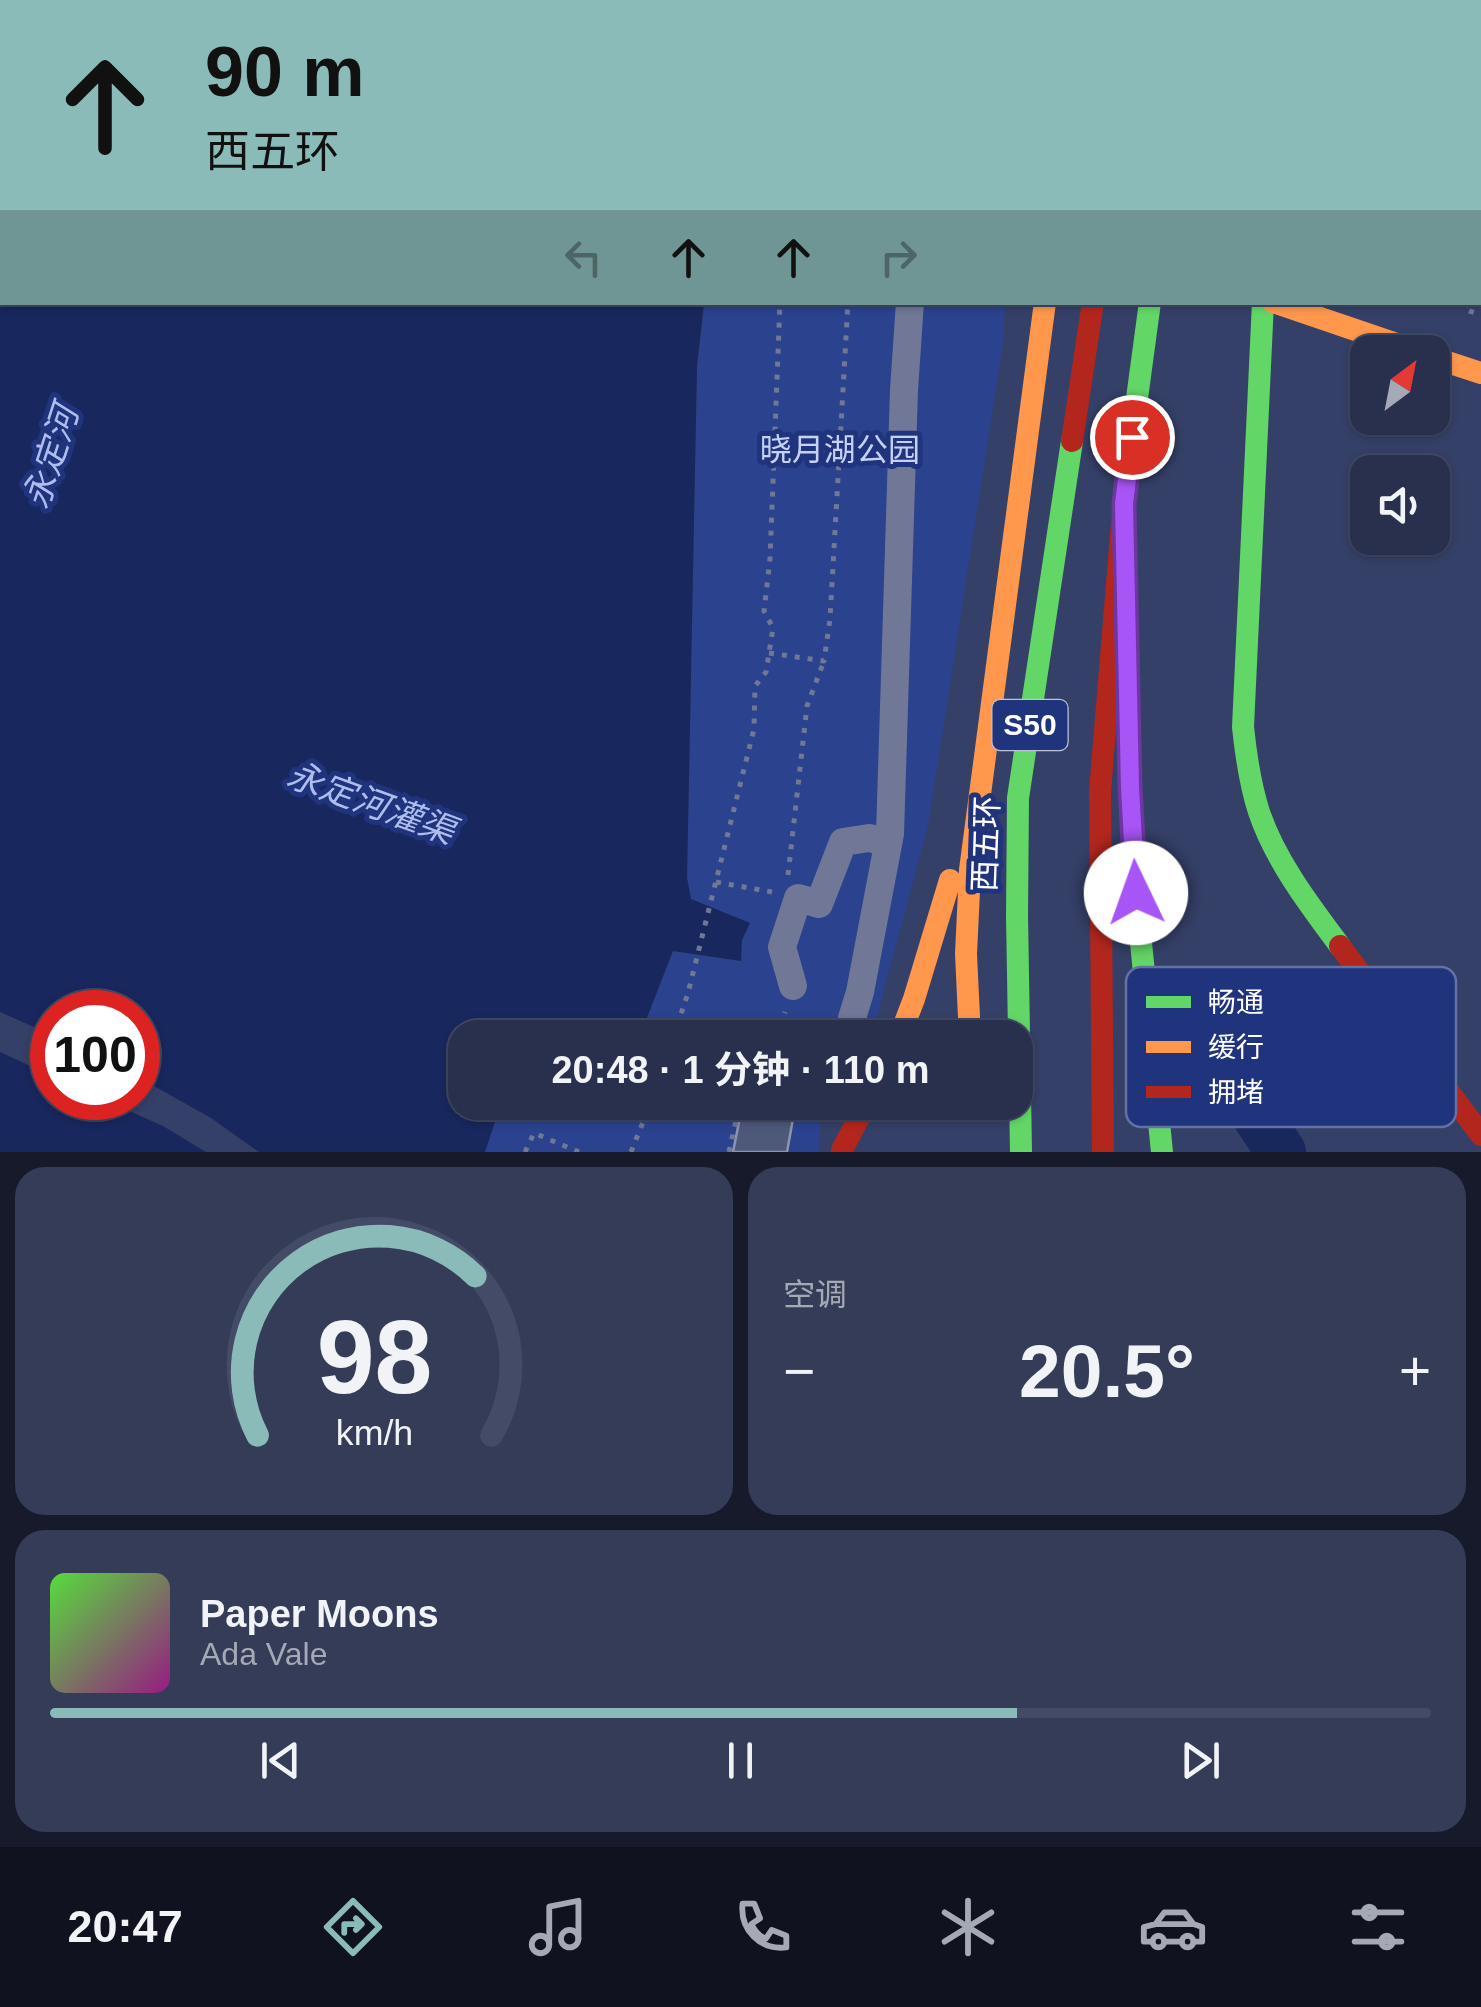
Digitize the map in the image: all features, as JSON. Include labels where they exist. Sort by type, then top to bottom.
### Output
[{"type":"main road","points":[[969,1020],[965,960],[980,784],[1045,305]]},
{"type":"main road","name":"西五环","points":[[1021,1152],[1018,798],[1093,305]]},
{"type":"main road","name":"S50","points":[[1103,1152],[1100,791],[1124,504],[1150,305]]},
{"type":"main road","points":[[1263,305],[1243,726],[1248,773],[1260,816],[1284,864],[1356,967]]},
{"type":"main road","points":[[1283,305],[1370,335]]},
{"type":"main road","points":[[1450,363],[1481,373]]},
{"type":"main road","points":[[1124,504],[1129,712]]},
{"type":"main road","points":[[906,1020],[980,784]]},
{"type":"main road","points":[[1132,805],[1143,967]]},
{"type":"main road","points":[[1456,1102],[1481,1135]]},
{"type":"main road","points":[[842,1151],[858,1120]]},
{"type":"main road","points":[[1159,1127],[1162,1152]]},
{"type":"street","points":[[852,1020],[888,842],[910,305]]},
{"type":"street","points":[[793,986],[782,947],[792,897],[819,904],[843,842],[869,838],[888,842]]},
{"type":"street","points":[[842,1151],[845,1120]]},
{"type":"path","points":[[678,1020],[754,728],[755,686],[766,672],[773,628],[764,611],[770,559],[780,305]]},
{"type":"path","points":[[716,882],[792,897],[807,706],[824,660],[830,620],[848,305]]},
{"type":"path","points":[[769,653],[824,660]]},
{"type":"path","points":[[631,1152],[644,1120]]},
{"type":"path","points":[[730,1152],[736,1120]]},
{"type":"path","points":[[525,1152],[534,1133],[579,1152]]},
{"type":"green space","name":"晓月湖公园","points":[[705,305],[1005,305],[1003,343],[928,826],[876,1020],[646,1020],[673,951],[741,961],[742,940],[750,924],[691,899],[687,878],[697,366]]},
{"type":"green space","points":[[496,1120],[820,1120],[819,1152],[485,1152]]},
{"type":"water","name":"永定河","points":[[0,305],[704,305],[697,366],[687,878],[691,899],[750,923],[742,940],[741,961],[673,951],[646,1020],[448,1020],[448,1120],[496,1120],[485,1152],[259,1152],[211,1118],[160,1089],[160,990],[30,990],[30,1025],[0,1012]]},
{"type":"water","points":[[0,1052],[30,1066],[30,1120],[150,1120],[206,1152],[0,1152]]},
{"type":"building","points":[[739,1120],[793,1120],[787,1152],[733,1152]]},
{"type":"waterway","name":"永定河灌渠","points":[[1264,1127],[1281,1152]]},
{"type":"traffic: fast","points":[[1125,487],[1150,305]]},
{"type":"traffic: fast","points":[[1263,305],[1244,738],[1253,791],[1274,848],[1340,946]]},
{"type":"traffic: fast","points":[[1021,1152],[1018,798],[1072,441]]},
{"type":"traffic: fast","points":[[1133,830],[1143,967]]},
{"type":"traffic: fast","points":[[1159,1127],[1162,1152]]},
{"type":"traffic: slow","points":[[969,1020],[966,954],[970,870],[1045,305]]},
{"type":"traffic: slow","points":[[1282,305],[1370,335]]},
{"type":"traffic: slow","points":[[1450,363],[1481,373]]},
{"type":"traffic: slow","points":[[906,1020],[950,880]]},
{"type":"traffic: jam","points":[[1072,441],[1093,305]]},
{"type":"traffic: jam","points":[[1103,1152],[1100,791],[1125,487]]},
{"type":"traffic: jam","points":[[1340,946],[1356,967]]},
{"type":"traffic: jam","points":[[1456,1101],[1481,1135]]},
{"type":"traffic: jam","points":[[842,1150],[858,1120]]},
{"type":"route","points":[[1132,437],[1124,504],[1136,893]]}]
